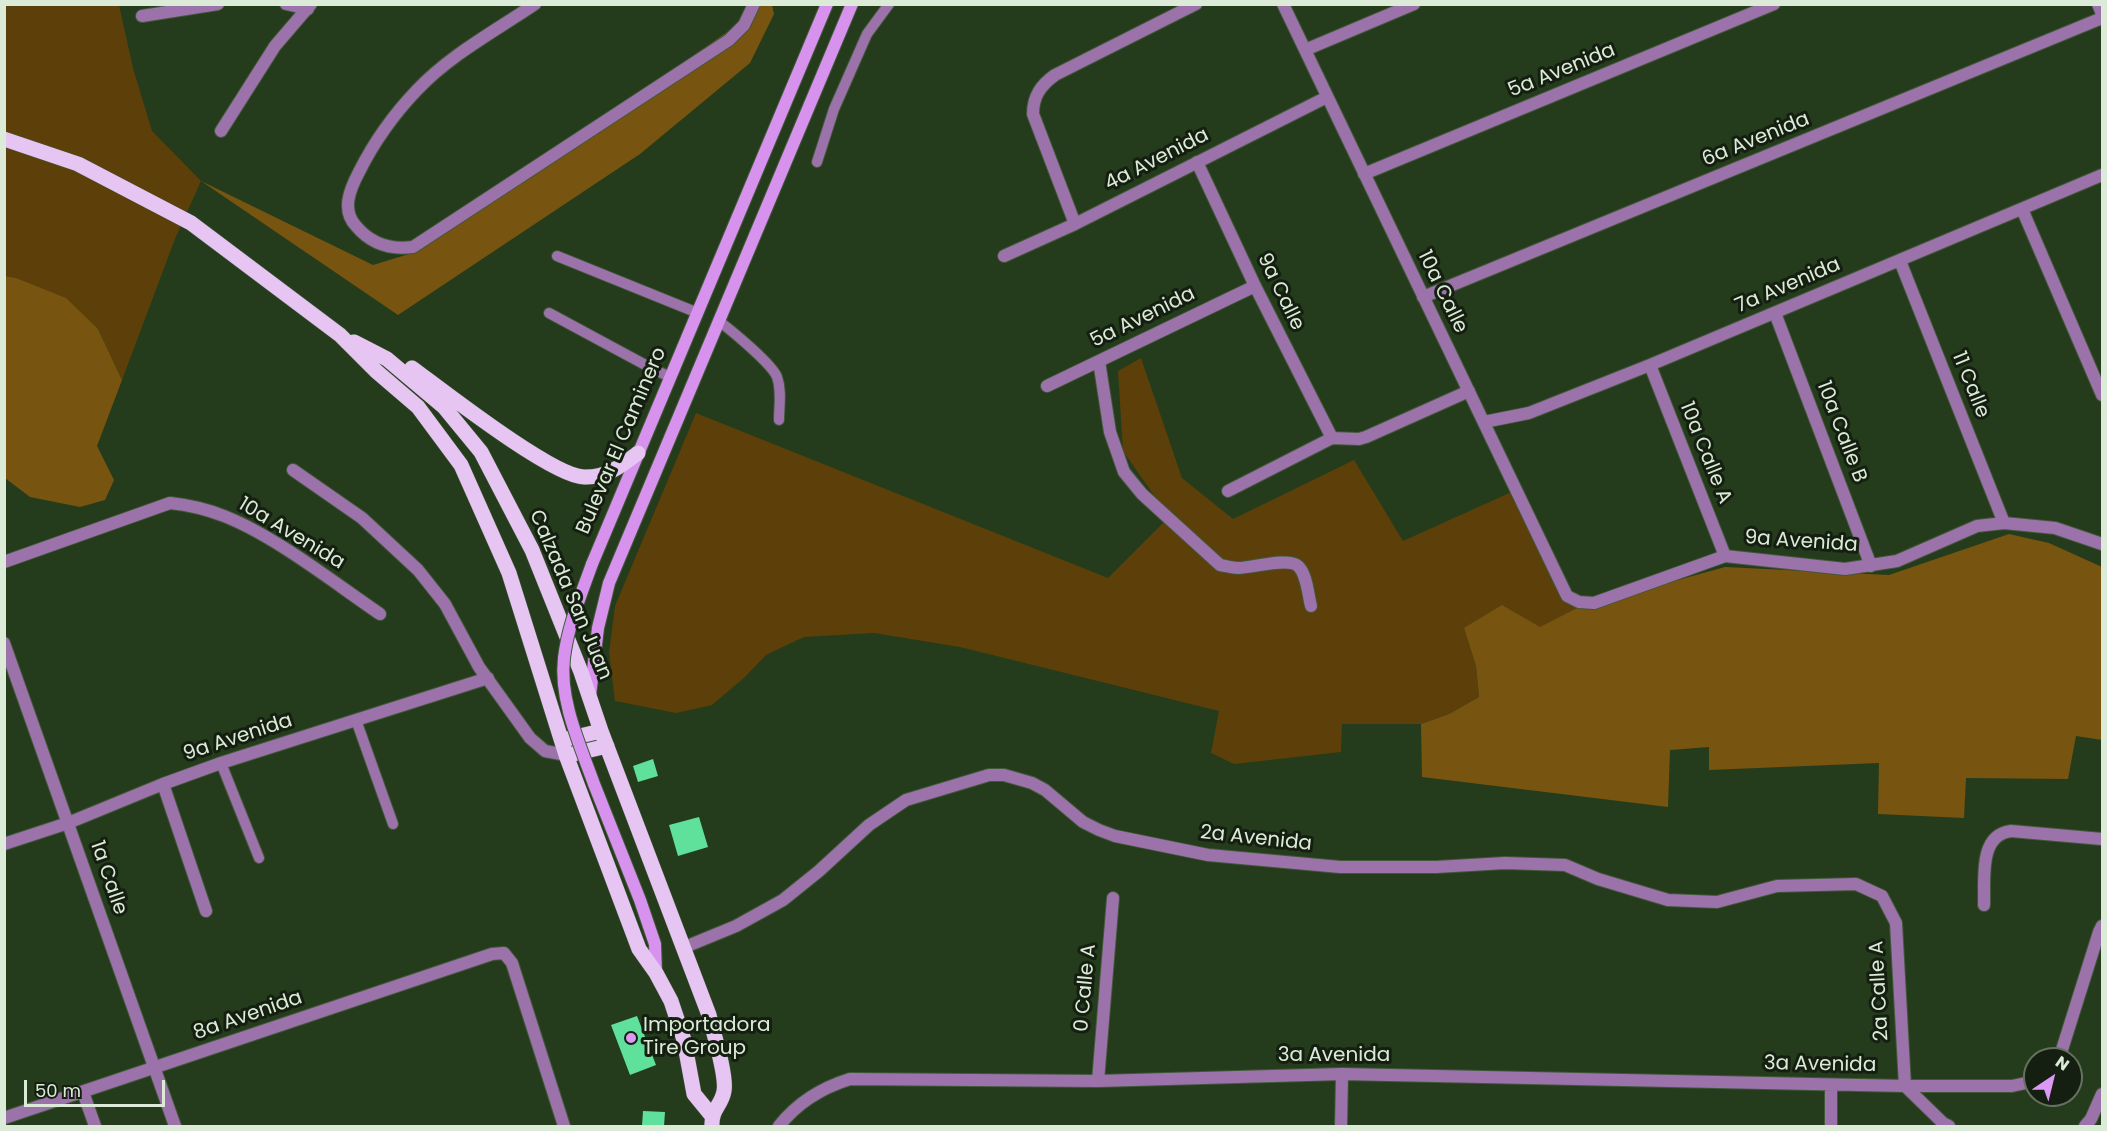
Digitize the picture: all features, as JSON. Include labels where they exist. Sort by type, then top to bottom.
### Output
[{"type":"main road","name":"Bulevar El Caminero","points":[[656,973],[655,944],[594,784],[572,719],[564,675],[569,629],[592,564],[827,4]]},
{"type":"main road","points":[[590,698],[598,628],[609,583],[852,4]]},
{"type":"main road","points":[[4,139],[78,164],[191,223],[340,335],[374,341],[542,460],[568,473],[582,477],[600,476],[614,471],[638,453]]},
{"type":"main road","name":"Calzada San Juan","points":[[340,335],[387,359],[444,407],[481,452],[532,550],[709,1015],[720,1058],[724,1091],[712,1121]]},
{"type":"main road","name":"Calzada San Juan","points":[[340,335],[376,371],[418,407],[461,465],[508,573],[564,748],[639,949],[656,973],[671,1001],[684,1040],[694,1094],[712,1121]]},
{"type":"main road","points":[[564,748],[601,731]]},
{"type":"main road","points":[[564,748],[607,746]]},
{"type":"street","points":[[142,16],[218,4]]},
{"type":"street","points":[[286,4],[310,7]]},
{"type":"street","points":[[535,4],[448,63],[417,89],[392,120],[352,184],[348,204],[349,218],[370,239],[383,246],[398,249],[413,247],[729,40],[744,25],[754,4]]},
{"type":"street","points":[[1075,224],[1033,114],[1033,104],[1041,88],[1055,75],[1196,4]]},
{"type":"street","name":"10a Calle","points":[[1283,4],[1567,596]]},
{"type":"street","points":[[1305,50],[1414,4]]},
{"type":"street","name":"5a Avenida","points":[[1364,174],[1774,4]]},
{"type":"street","points":[[2098,4],[2103,16]]},
{"type":"street","points":[[221,131],[275,46],[310,7]]},
{"type":"street","name":"6a Avenida","points":[[1423,297],[2103,16]]},
{"type":"street","name":"4a Avenida","points":[[1004,256],[1075,224],[1327,97]]},
{"type":"street","name":"9a Calle","points":[[1197,162],[1255,286],[1332,438]]},
{"type":"street","name":"7a Avenida","points":[[1484,422],[1529,413],[1650,365],[2103,175]]},
{"type":"street","points":[[2022,209],[2103,395]]},
{"type":"street","name":"11 Calle","points":[[1900,261],[2004,523]]},
{"type":"street","name":"5a Avenida","points":[[1047,386],[1255,286]]},
{"type":"street","name":"10a Calle B","points":[[1775,313],[1871,566]]},
{"type":"street","points":[[1099,361],[1105,406],[1116,452],[1124,472],[1142,494],[1220,565],[1249,568],[1285,562],[1298,566],[1311,606]]},
{"type":"street","name":"10a Calle A","points":[[1650,365],[1725,556]]},
{"type":"street","points":[[1228,490],[1332,438],[1366,437],[1469,391]]},
{"type":"street","points":[[293,470],[362,518],[418,570],[445,604],[479,667],[536,744],[545,751],[564,748]]},
{"type":"street","name":"10a Avenida","points":[[4,562],[170,503],[196,506],[225,516],[258,533],[380,614]]},
{"type":"street","name":"9a Avenida","points":[[1567,596],[1579,602],[1594,603],[1725,556],[1845,569],[1871,566],[1897,561],[1977,526],[2004,523],[2055,528],[2103,544]]},
{"type":"street","name":"1a Calle","points":[[4,643],[175,1126]]},
{"type":"street","name":"9a Avenida","points":[[4,844],[68,823],[163,784],[221,764],[488,678]]},
{"type":"street","name":"2a Avenida","points":[[685,947],[736,926],[783,900],[819,871],[869,825],[906,800],[989,775],[1011,776],[1032,783],[1045,790],[1083,822],[1107,833],[1208,855],[1340,867],[1436,867],[1505,863],[1565,865],[1598,879],[1668,900],[1717,902],[1777,886],[1856,884],[1882,896]]},
{"type":"street","points":[[163,784],[206,911]]},
{"type":"street","points":[[1984,905],[1987,852],[1995,837],[2002,832],[2103,838]]},
{"type":"street","name":"2a Calle A","points":[[1882,896],[1896,923],[1905,1086]]},
{"type":"street","name":"0 Calle A","points":[[1098,1081],[1113,898]]},
{"type":"street","points":[[2063,1047],[2099,932],[2103,926]]},
{"type":"street","name":"8a Avenida","points":[[4,1118],[492,954],[504,953],[512,963],[564,1126]]},
{"type":"street","points":[[1341,1126],[1342,1074]]},
{"type":"street","name":"3a Avenida","points":[[779,1126],[802,1102],[817,1092],[850,1079],[1098,1081],[1342,1074],[1831,1085],[2012,1086],[2023,1084]]},
{"type":"street","points":[[1831,1085],[1831,1126]]},
{"type":"street","points":[[1905,1086],[1943,1124],[1949,1126]]},
{"type":"street","points":[[83,1092],[95,1126]]},
{"type":"street","points":[[2085,1126],[2103,1094]]},
{"type":"lane","points":[[817,162],[834,109],[867,34],[889,4]]},
{"type":"lane","points":[[557,256],[698,313]]},
{"type":"lane","points":[[549,313],[670,377]]},
{"type":"lane","points":[[720,322],[740,336],[776,375],[780,389],[779,420]]},
{"type":"lane","points":[[356,720],[393,824]]},
{"type":"lane","points":[[221,764],[259,858]]},
{"type":"shaded area","points":[[4,5],[119,5],[133,68],[152,131],[201,181],[175,239],[122,380],[98,329],[16,278],[5,276]]},
{"type":"shaded area","points":[[752,5],[772,5],[774,14],[750,63],[640,154],[398,315],[201,181],[373,265],[409,254],[740,23]]},
{"type":"shaded area","points":[[5,276],[16,278],[66,298],[98,329],[122,380],[97,446],[114,480],[105,500],[80,507],[30,497],[5,478]]},
{"type":"shaded area","points":[[1141,358],[1182,478],[1233,519],[1354,460],[1403,541],[1516,490],[1577,608],[1540,628],[1464,628],[1476,666],[1479,697],[1449,714],[1421,724],[1342,724],[1341,752],[1234,764],[1211,753],[1219,711],[960,647],[874,633],[804,637],[766,655],[745,677],[712,705],[676,713],[615,701],[609,653],[615,606],[696,413],[1108,578],[1169,517],[1123,451],[1118,371]]},
{"type":"shaded area","points":[[2009,534],[2049,543],[2102,567],[2102,740],[2076,736],[2068,779],[1966,778],[1964,818],[1878,814],[1879,763],[1709,770],[1709,747],[1670,750],[1668,807],[1422,777],[1421,724],[1449,714],[1479,697],[1476,666],[1464,628],[1502,605],[1540,627],[1577,608],[1725,567],[1889,575]]},
{"type":"building","points":[[653,759],[658,776],[638,782],[633,766]]},
{"type":"building","points":[[699,817],[708,847],[678,856],[669,825]]},
{"type":"building","name":"Importadora Tire Group","points":[[637,1016],[656,1065],[630,1075],[611,1025]]},
{"type":"building","points":[[643,1111],[665,1112],[664,1126],[642,1126]]},
{"type":"place","name":"Importadora Tire Group","points":[[631,1038]]}]
